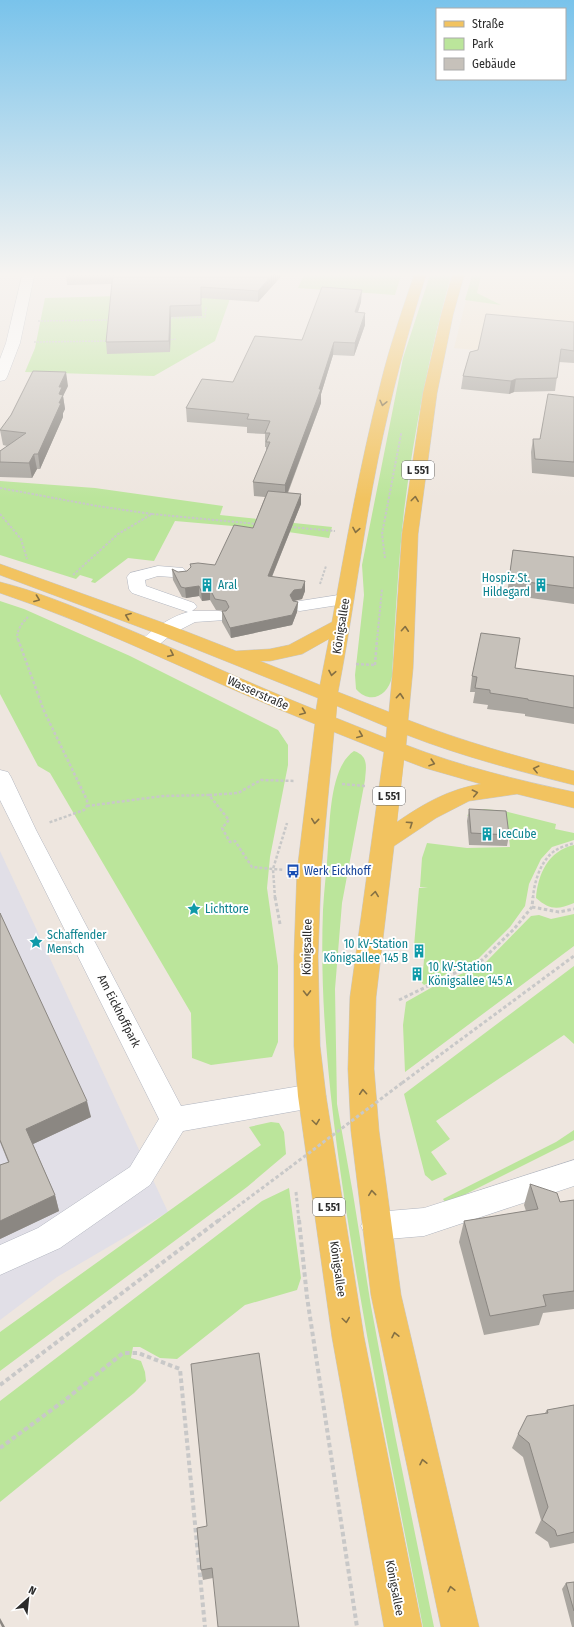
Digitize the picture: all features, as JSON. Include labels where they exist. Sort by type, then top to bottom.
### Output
[{"type":"main road","name":"Königsallee","points":[[397,348],[388,381],[356,533],[342,625],[328,694],[325,722],[329,783],[309,872],[306,956],[307,1046],[312,1096],[348,1337],[403,1627]]},
{"type":"main road","name":"L 551","points":[[439,348],[420,458],[410,534],[403,668],[398,724],[363,997],[361,1069],[365,1131],[386,1295],[460,1627]]},
{"type":"main road","name":"Wasserstraße","points":[[0,569],[165,630],[328,694],[398,724],[463,748],[574,778]]},
{"type":"main road","name":"Wasserstraße","points":[[0,587],[45,602],[148,644],[272,700],[395,750],[432,763],[521,788],[574,800]]},
{"type":"main road","name":"Wasserstraße","points":[[234,657],[270,655],[295,650],[342,625]]},
{"type":"main road","name":"Wasserstraße","points":[[382,843],[424,814],[458,797],[483,791],[521,788]]},
{"type":"street","points":[[0,377],[3,361],[10,348]]},
{"type":"street","points":[[181,576],[177,572],[158,571],[136,577],[138,589],[219,616]]},
{"type":"street","points":[[300,606],[345,599]]},
{"type":"street","points":[[148,644],[165,630],[184,604]]},
{"type":"street","name":"Am Eickhoffpark","points":[[0,777],[25,830],[124,1020],[174,1120]]},
{"type":"street","points":[[0,1260],[49,1238],[140,1176],[174,1120],[312,1096]]},
{"type":"street","points":[[376,1226],[424,1222],[574,1173]]},
{"type":"path","points":[[0,488],[96,506],[152,514],[260,524]]},
{"type":"path","points":[[0,514],[21,539],[28,560]]},
{"type":"path","points":[[71,577],[118,534],[152,514]]},
{"type":"path","points":[[284,526],[356,533]]},
{"type":"path","points":[[45,602],[23,621],[17,637],[44,711],[87,800],[87,806]]},
{"type":"path","points":[[355,664],[383,666]]},
{"type":"path","points":[[25,830],[84,810],[87,806],[163,796],[238,793],[262,780],[362,786]]},
{"type":"path","points":[[209,795],[230,820],[222,828],[230,842],[235,841],[252,867],[285,870]]},
{"type":"path","points":[[399,1000],[482,960],[514,929],[532,907],[534,885],[544,862],[555,850],[574,843]]},
{"type":"path","points":[[532,907],[559,912],[574,909]]},
{"type":"path","points":[[0,1385],[402,1083],[574,956]]},
{"type":"path","points":[[292,1159],[294,1174]]},
{"type":"path","points":[[295,1190],[307,1297],[357,1627]]},
{"type":"path","points":[[0,1448],[65,1400],[123,1353],[138,1353],[180,1369],[205,1627]]},
{"type":"shaded area","points":[[454,348],[574,348],[574,359]]},
{"type":"shaded area","points":[[0,851],[168,1212],[57,1277],[0,1320]]},
{"type":"green space","points":[[35,348],[203,348],[154,376],[25,372]]},
{"type":"green space","points":[[406,348],[433,348],[418,421],[404,511],[392,677],[390,684],[383,693],[378,696],[367,697],[356,689],[355,675],[364,595],[362,565],[403,358]]},
{"type":"green space","points":[[0,481],[95,488],[223,506],[220,515],[332,527],[329,538],[268,529],[175,521],[154,561],[128,558],[95,583],[91,582],[93,579],[80,575],[76,579],[0,555]]},
{"type":"green space","points":[[0,601],[24,609],[130,656],[278,730],[288,745],[288,765],[270,857],[267,888],[278,966],[278,1042],[272,1057],[211,1065],[192,1058],[191,1013],[50,773],[38,766],[0,694]]},
{"type":"green space","points":[[354,751],[359,753],[366,762],[366,771],[342,903],[335,989],[337,1104],[371,1306],[395,1435],[434,1627],[423,1627],[384,1425],[348,1222],[328,1066],[322,949],[323,910],[331,809],[336,781],[340,769],[346,759]]},
{"type":"green space","points":[[484,809],[504,811],[556,824],[555,829],[574,833],[574,840],[552,847],[541,859],[529,884],[525,906],[510,927],[478,959],[424,985],[422,983],[425,948],[414,946],[419,888],[428,888],[420,887],[422,858],[427,843],[467,848],[510,847],[507,822],[472,820],[467,815]]},
{"type":"green space","points":[[574,845],[574,903],[558,908],[545,905],[536,898],[542,872],[557,852]]},
{"type":"green space","points":[[574,914],[574,946],[405,1072],[403,1025],[406,1002],[436,985],[484,964],[531,916],[539,915],[551,919]]},
{"type":"green space","points":[[574,966],[574,1044],[564,1035],[436,1121],[450,1139],[431,1152],[447,1174],[432,1181],[425,1175],[404,1094]]},
{"type":"green space","points":[[271,1122],[279,1123],[284,1132],[286,1154],[247,1187],[0,1371],[0,1332],[261,1145],[249,1127]]},
{"type":"green space","points":[[574,1130],[574,1140],[448,1203],[443,1199],[556,1142]]},
{"type":"green space","points":[[289,1188],[301,1278],[297,1290],[245,1305],[177,1359],[160,1358],[140,1347],[133,1347],[131,1358],[141,1361],[145,1372],[146,1381],[134,1393],[0,1502],[0,1401],[262,1201]]},
{"type":"building","points":[[249,348],[332,348],[319,389],[321,389],[285,485],[253,482],[270,442],[266,442],[270,433],[265,433],[270,421],[247,419],[249,414],[186,408],[202,379],[233,382]]},
{"type":"building","points":[[478,348],[574,348],[574,351],[561,349],[557,378],[516,379],[511,381],[463,376],[470,352],[478,350]]},
{"type":"building","points":[[33,371],[66,372],[59,387],[62,387],[59,394],[63,395],[59,403],[61,403],[38,454],[34,454],[29,463],[0,462],[0,451],[26,433],[0,430],[11,415]]},
{"type":"building","points":[[548,394],[574,397],[574,462],[535,459],[533,439],[540,439]]},
{"type":"building","points":[[268,491],[301,494],[268,576],[305,581],[302,589],[294,590],[290,595],[293,601],[298,602],[292,615],[230,628],[222,611],[226,611],[229,607],[226,601],[215,599],[210,589],[201,591],[199,586],[185,588],[181,587],[172,569],[178,572],[187,571],[191,567],[190,564],[198,563],[215,565],[234,525],[253,528]]},
{"type":"building","points":[[513,550],[574,557],[574,588],[511,580],[510,572]]},
{"type":"building","points":[[481,633],[520,638],[515,668],[574,676],[574,708],[490,693],[490,690],[475,688],[477,677],[472,676]]},
{"type":"building","points":[[469,809],[506,811],[509,835],[471,833]]},
{"type":"building","points":[[0,913],[87,1101],[26,1129],[55,1195],[0,1221],[0,1165],[9,1162],[0,1140]]},
{"type":"building","points":[[530,1184],[557,1193],[560,1202],[574,1200],[574,1291],[543,1295],[546,1306],[490,1316],[464,1221],[538,1209]]},
{"type":"building","points":[[259,1353],[299,1627],[218,1627],[212,1568],[201,1570],[197,1528],[207,1526],[191,1364]]},
{"type":"building","points":[[574,1405],[574,1532],[557,1536],[555,1530],[542,1520],[548,1507],[529,1443],[518,1434],[527,1416],[548,1413],[547,1410]]},
{"type":"building","points":[[574,1582],[574,1611],[566,1583]]},
{"type":"place","name":"Aral","points":[[207,585]]},
{"type":"place","name":"Hospiz St. Hildegard","points":[[541,585]]},
{"type":"place","name":"IceCube","points":[[487,834]]},
{"type":"place","name":"Werk Eickhoff","points":[[293,871]]},
{"type":"place","name":"Lichttore","points":[[194,909]]},
{"type":"place","name":"Schaffender Mensch","points":[[36,942]]},
{"type":"place","name":"10 kV-Station Königsallee 145 B","points":[[419,951]]},
{"type":"place","name":"10 kV-Station Königsallee 145 A","points":[[417,974]]}]
